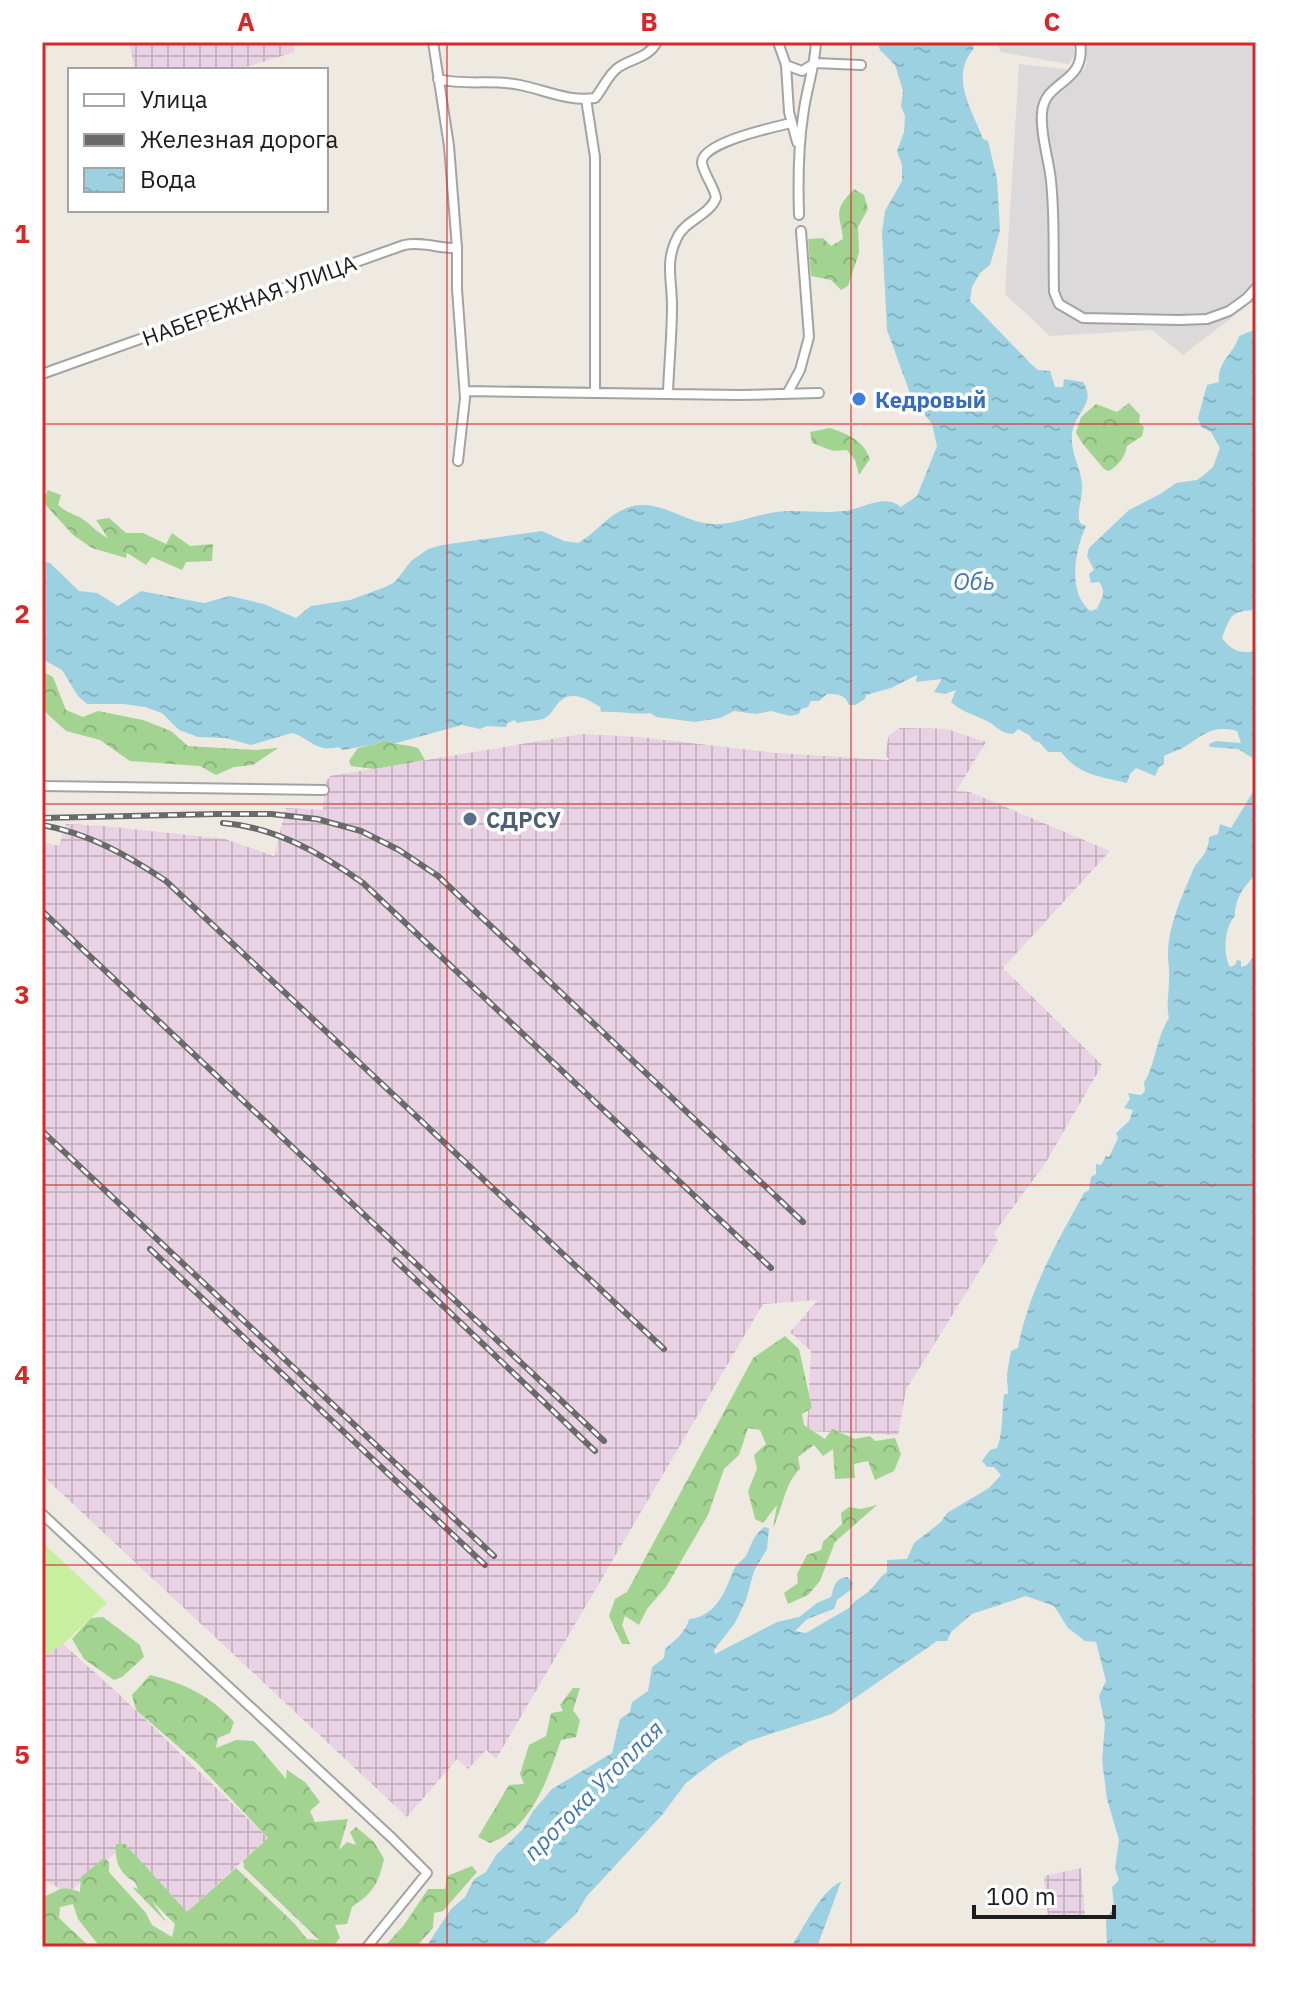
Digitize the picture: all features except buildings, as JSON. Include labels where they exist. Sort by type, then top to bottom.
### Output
[{"type":"street","points":[[433,42],[449,146],[457,248],[465,391],[458,461]]},
{"type":"street","points":[[438,79],[467,84],[522,85],[586,99],[595,98],[619,67],[644,56],[657,42]]},
{"type":"street","points":[[778,42],[786,65],[791,123],[799,149]]},
{"type":"street","points":[[799,215],[799,149],[816,42]]},
{"type":"street","points":[[1080,42],[1082,55],[1078,69],[1049,95],[1042,113],[1051,181],[1054,292],[1059,304],[1083,318],[1207,319],[1229,311],[1256,288]]},
{"type":"street","points":[[786,65],[802,71],[815,63],[861,65]]},
{"type":"street","points":[[586,99],[595,157],[595,391]]},
{"type":"street","points":[[668,393],[672,307],[669,256],[678,234],[716,198],[703,165],[703,155],[709,149],[729,141],[791,123]]},
{"type":"street","points":[[787,394],[804,360],[809,337],[801,231]]},
{"type":"street","name":"НАБЕРЕЖНАЯ УЛИЦА","points":[[42,374],[404,245],[416,243],[443,249],[457,248]]},
{"type":"street","points":[[465,391],[819,393]]},
{"type":"street","points":[[42,786],[324,790]]},
{"type":"street","points":[[42,1514],[427,1873],[367,1947]]},
{"type":"shaded area","points":[[129,42],[293,42],[295,52],[243,68],[135,68]]},
{"type":"shaded area","points":[[996,42],[1073,42],[1074,55],[1069,64],[1001,52]]},
{"type":"shaded area","points":[[1085,42],[1256,42],[1256,299],[1183,355],[1152,330],[1050,336],[1005,294],[1019,64],[1083,71],[1087,63]]},
{"type":"shaded area","points":[[900,728],[947,729],[986,742],[956,791],[970,792],[1110,851],[1003,968],[1102,1065],[1045,1164],[994,1233],[998,1241],[906,1390],[898,1435],[807,1431],[811,1351],[790,1332],[818,1300],[763,1304],[496,1759],[486,1750],[468,1769],[457,1759],[407,1817],[42,1475],[42,1342],[46,1336],[42,1332],[42,842],[59,846],[66,824],[104,826],[225,839],[274,856],[286,808],[323,810],[325,783],[330,776],[582,734],[639,737],[776,753],[889,760],[885,754],[889,735]]},
{"type":"shaded area","points":[[63,1644],[268,1838],[187,1912],[125,1845],[68,1893],[42,1879],[42,1657]]},
{"type":"shaded area","points":[[1081,1868],[1085,1917],[1048,1917],[1044,1876]]},
{"type":"green space","points":[[854,189],[864,195],[868,209],[858,227],[859,253],[848,286],[841,290],[831,280],[811,276],[808,239],[823,238],[831,246],[843,239],[840,208]]},
{"type":"green space","points":[[1129,403],[1140,415],[1139,422],[1144,427],[1142,436],[1127,446],[1121,460],[1109,471],[1104,469],[1076,433],[1081,417],[1096,404],[1117,412]]},
{"type":"green space","points":[[830,428],[854,439],[867,452],[870,459],[859,475],[855,460],[847,450],[833,451],[812,443],[810,432]]},
{"type":"green space","points":[[48,490],[61,495],[58,505],[108,538],[96,520],[109,518],[126,533],[143,533],[166,544],[172,533],[190,546],[213,544],[212,561],[186,562],[182,570],[152,557],[146,565],[127,553],[126,558],[92,548],[73,535],[42,501]]},
{"type":"green space","points":[[42,671],[53,677],[66,710],[83,717],[98,711],[143,720],[171,731],[188,746],[256,750],[278,748],[253,765],[234,767],[216,775],[200,766],[130,761],[100,740],[66,731],[42,709]]},
{"type":"green space","points":[[384,740],[418,748],[425,760],[374,769],[351,766],[349,761],[358,748]]},
{"type":"green space","points":[[785,1336],[799,1349],[812,1408],[802,1414],[804,1425],[825,1439],[832,1429],[855,1439],[870,1436],[875,1441],[895,1438],[901,1454],[894,1471],[875,1480],[868,1461],[854,1464],[855,1478],[835,1479],[833,1449],[823,1456],[814,1445],[798,1457],[800,1469],[787,1489],[773,1528],[777,1505],[763,1523],[755,1519],[748,1491],[757,1469],[754,1455],[766,1444],[760,1430],[748,1428],[739,1455],[724,1469],[708,1515],[666,1587],[647,1609],[639,1625],[625,1616],[622,1625],[630,1644],[622,1644],[609,1616],[615,1599],[627,1592],[753,1358]]},
{"type":"green space","points":[[877,1505],[835,1542],[820,1581],[808,1595],[788,1604],[784,1593],[798,1583],[797,1574],[807,1555],[821,1550],[823,1542],[842,1524],[841,1513],[849,1507],[861,1509]]},
{"type":"green space","points":[[42,1542],[107,1603],[63,1644],[42,1657]]},
{"type":"green space","points":[[103,1617],[140,1645],[144,1657],[122,1677],[114,1680],[84,1659],[72,1639],[91,1618]]},
{"type":"green space","points":[[150,1675],[196,1692],[234,1722],[230,1733],[218,1738],[216,1748],[236,1740],[254,1741],[286,1779],[287,1770],[305,1782],[320,1802],[310,1811],[315,1822],[348,1819],[339,1850],[347,1842],[356,1845],[350,1832],[356,1827],[374,1842],[384,1859],[380,1875],[370,1892],[352,1907],[347,1924],[335,1925],[340,1938],[332,1947],[100,1947],[78,1919],[73,1904],[60,1907],[59,1918],[90,1947],[42,1947],[42,1897],[62,1889],[80,1892],[81,1877],[104,1858],[109,1862],[109,1872],[146,1913],[152,1925],[172,1937],[175,1924],[152,1901],[167,1923],[132,1887],[138,1889],[119,1866],[116,1844],[125,1844],[187,1912],[236,1868],[307,1939],[319,1940],[244,1868],[243,1861],[268,1838],[197,1763],[136,1710],[132,1695]]},
{"type":"green space","points":[[573,1688],[580,1688],[573,1710],[580,1720],[576,1737],[561,1740],[536,1800],[517,1826],[505,1836],[490,1843],[478,1837],[509,1785],[524,1784],[520,1774],[529,1745],[546,1736],[551,1713],[563,1711],[560,1705]]},
{"type":"green space","points":[[472,1866],[477,1872],[443,1911],[434,1913],[433,1928],[416,1947],[384,1947],[404,1925],[428,1889],[445,1889],[447,1876]]},
{"type":"water","name":"Обь","points":[[877,42],[971,42],[974,48],[963,71],[963,82],[983,139],[988,141],[997,179],[1000,230],[990,265],[980,273],[972,287],[970,301],[1031,364],[1038,370],[1050,371],[1055,387],[1063,387],[1064,379],[1083,382],[1087,390],[1088,396],[1074,426],[1072,441],[1082,485],[1079,518],[1080,523],[1086,526],[1076,558],[1076,582],[1078,593],[1090,611],[1097,609],[1103,592],[1099,582],[1091,583],[1089,574],[1094,570],[1087,556],[1089,548],[1129,510],[1176,483],[1197,480],[1213,467],[1220,448],[1211,432],[1201,427],[1198,418],[1207,385],[1219,382],[1223,363],[1239,336],[1256,329],[1256,610],[1232,616],[1222,638],[1237,650],[1256,651],[1256,760],[1238,749],[1210,747],[1209,744],[1216,741],[1241,743],[1237,731],[1219,729],[1164,756],[1164,764],[1155,776],[1136,768],[1127,783],[1099,776],[1075,766],[1061,752],[1048,752],[1039,742],[1018,729],[1013,734],[1005,733],[959,708],[951,702],[956,690],[945,694],[934,692],[942,679],[916,682],[917,675],[891,688],[866,695],[855,705],[849,705],[840,695],[827,694],[819,701],[811,701],[799,714],[790,716],[771,711],[756,714],[734,711],[720,718],[695,722],[656,717],[650,713],[601,712],[600,707],[572,696],[566,697],[543,719],[517,723],[515,720],[507,723],[506,727],[487,726],[480,729],[462,725],[393,744],[384,740],[343,750],[319,747],[292,733],[251,745],[225,738],[198,737],[179,730],[162,713],[145,707],[87,704],[78,696],[62,670],[42,659],[42,561],[50,563],[79,591],[97,593],[118,606],[141,591],[204,603],[230,596],[264,604],[296,618],[311,606],[350,600],[395,582],[411,561],[428,549],[542,531],[564,541],[578,543],[610,517],[633,506],[652,506],[695,521],[722,524],[776,512],[844,511],[888,501],[901,507],[917,496],[937,446],[932,424],[911,396],[887,330],[882,232],[885,211],[902,181],[902,165],[897,151],[904,132],[905,116],[901,106],[903,91],[895,65],[880,50]]},
{"type":"water","name":"протока Утоплая","points":[[1256,787],[1256,874],[1238,898],[1226,948],[1230,967],[1237,960],[1241,961],[1241,967],[1247,965],[1256,953],[1256,1947],[1107,1947],[1106,1920],[1114,1907],[1112,1887],[1119,1880],[1115,1868],[1119,1840],[1107,1799],[1102,1760],[1105,1724],[1099,1696],[1106,1681],[1096,1642],[1085,1641],[1068,1628],[1054,1606],[1026,1596],[972,1614],[951,1632],[947,1641],[937,1641],[832,1714],[749,1741],[716,1760],[686,1783],[662,1815],[587,1896],[576,1914],[540,1947],[426,1947],[451,1909],[465,1897],[474,1879],[486,1872],[496,1855],[523,1829],[533,1811],[552,1789],[612,1753],[620,1719],[630,1712],[632,1702],[648,1691],[652,1667],[664,1658],[665,1649],[682,1632],[689,1619],[707,1613],[719,1601],[734,1569],[764,1527],[769,1528],[767,1549],[754,1571],[746,1600],[735,1623],[714,1650],[715,1654],[777,1622],[799,1617],[831,1597],[837,1581],[847,1577],[853,1582],[852,1589],[837,1600],[834,1609],[807,1619],[795,1631],[806,1633],[849,1608],[887,1572],[887,1560],[907,1559],[914,1543],[941,1522],[947,1513],[989,1488],[1001,1475],[982,1461],[999,1443],[1004,1394],[1008,1394],[1011,1351],[1018,1348],[1036,1287],[1084,1193],[1089,1190],[1091,1177],[1096,1174],[1096,1164],[1101,1165],[1106,1156],[1109,1157],[1118,1138],[1116,1133],[1129,1121],[1133,1110],[1124,1108],[1130,1099],[1128,1093],[1141,1095],[1145,1091],[1144,1082],[1169,1018],[1170,933],[1193,870],[1205,852],[1209,837],[1218,834],[1220,824],[1231,828]]},
{"type":"water","points":[[841,1882],[817,1947],[791,1947],[826,1893]]},
{"type":"railway","points":[[42,818],[271,814],[317,819],[361,831],[399,850],[438,876],[803,1222]]},
{"type":"railway","points":[[223,823],[242,825],[296,843],[363,883],[771,1268]]},
{"type":"railway","points":[[42,825],[75,833],[107,846],[166,881],[664,1349]]},
{"type":"railway","points":[[42,911],[604,1441]]},
{"type":"railway","points":[[42,1131],[494,1556]]},
{"type":"railway","points":[[150,1249],[485,1565]]},
{"type":"railway","points":[[395,1260],[595,1451]]},
{"type":"place","name":"Кедровый","points":[[859,399]]},
{"type":"place","name":"СДРСУ","points":[[470,819]]}]
